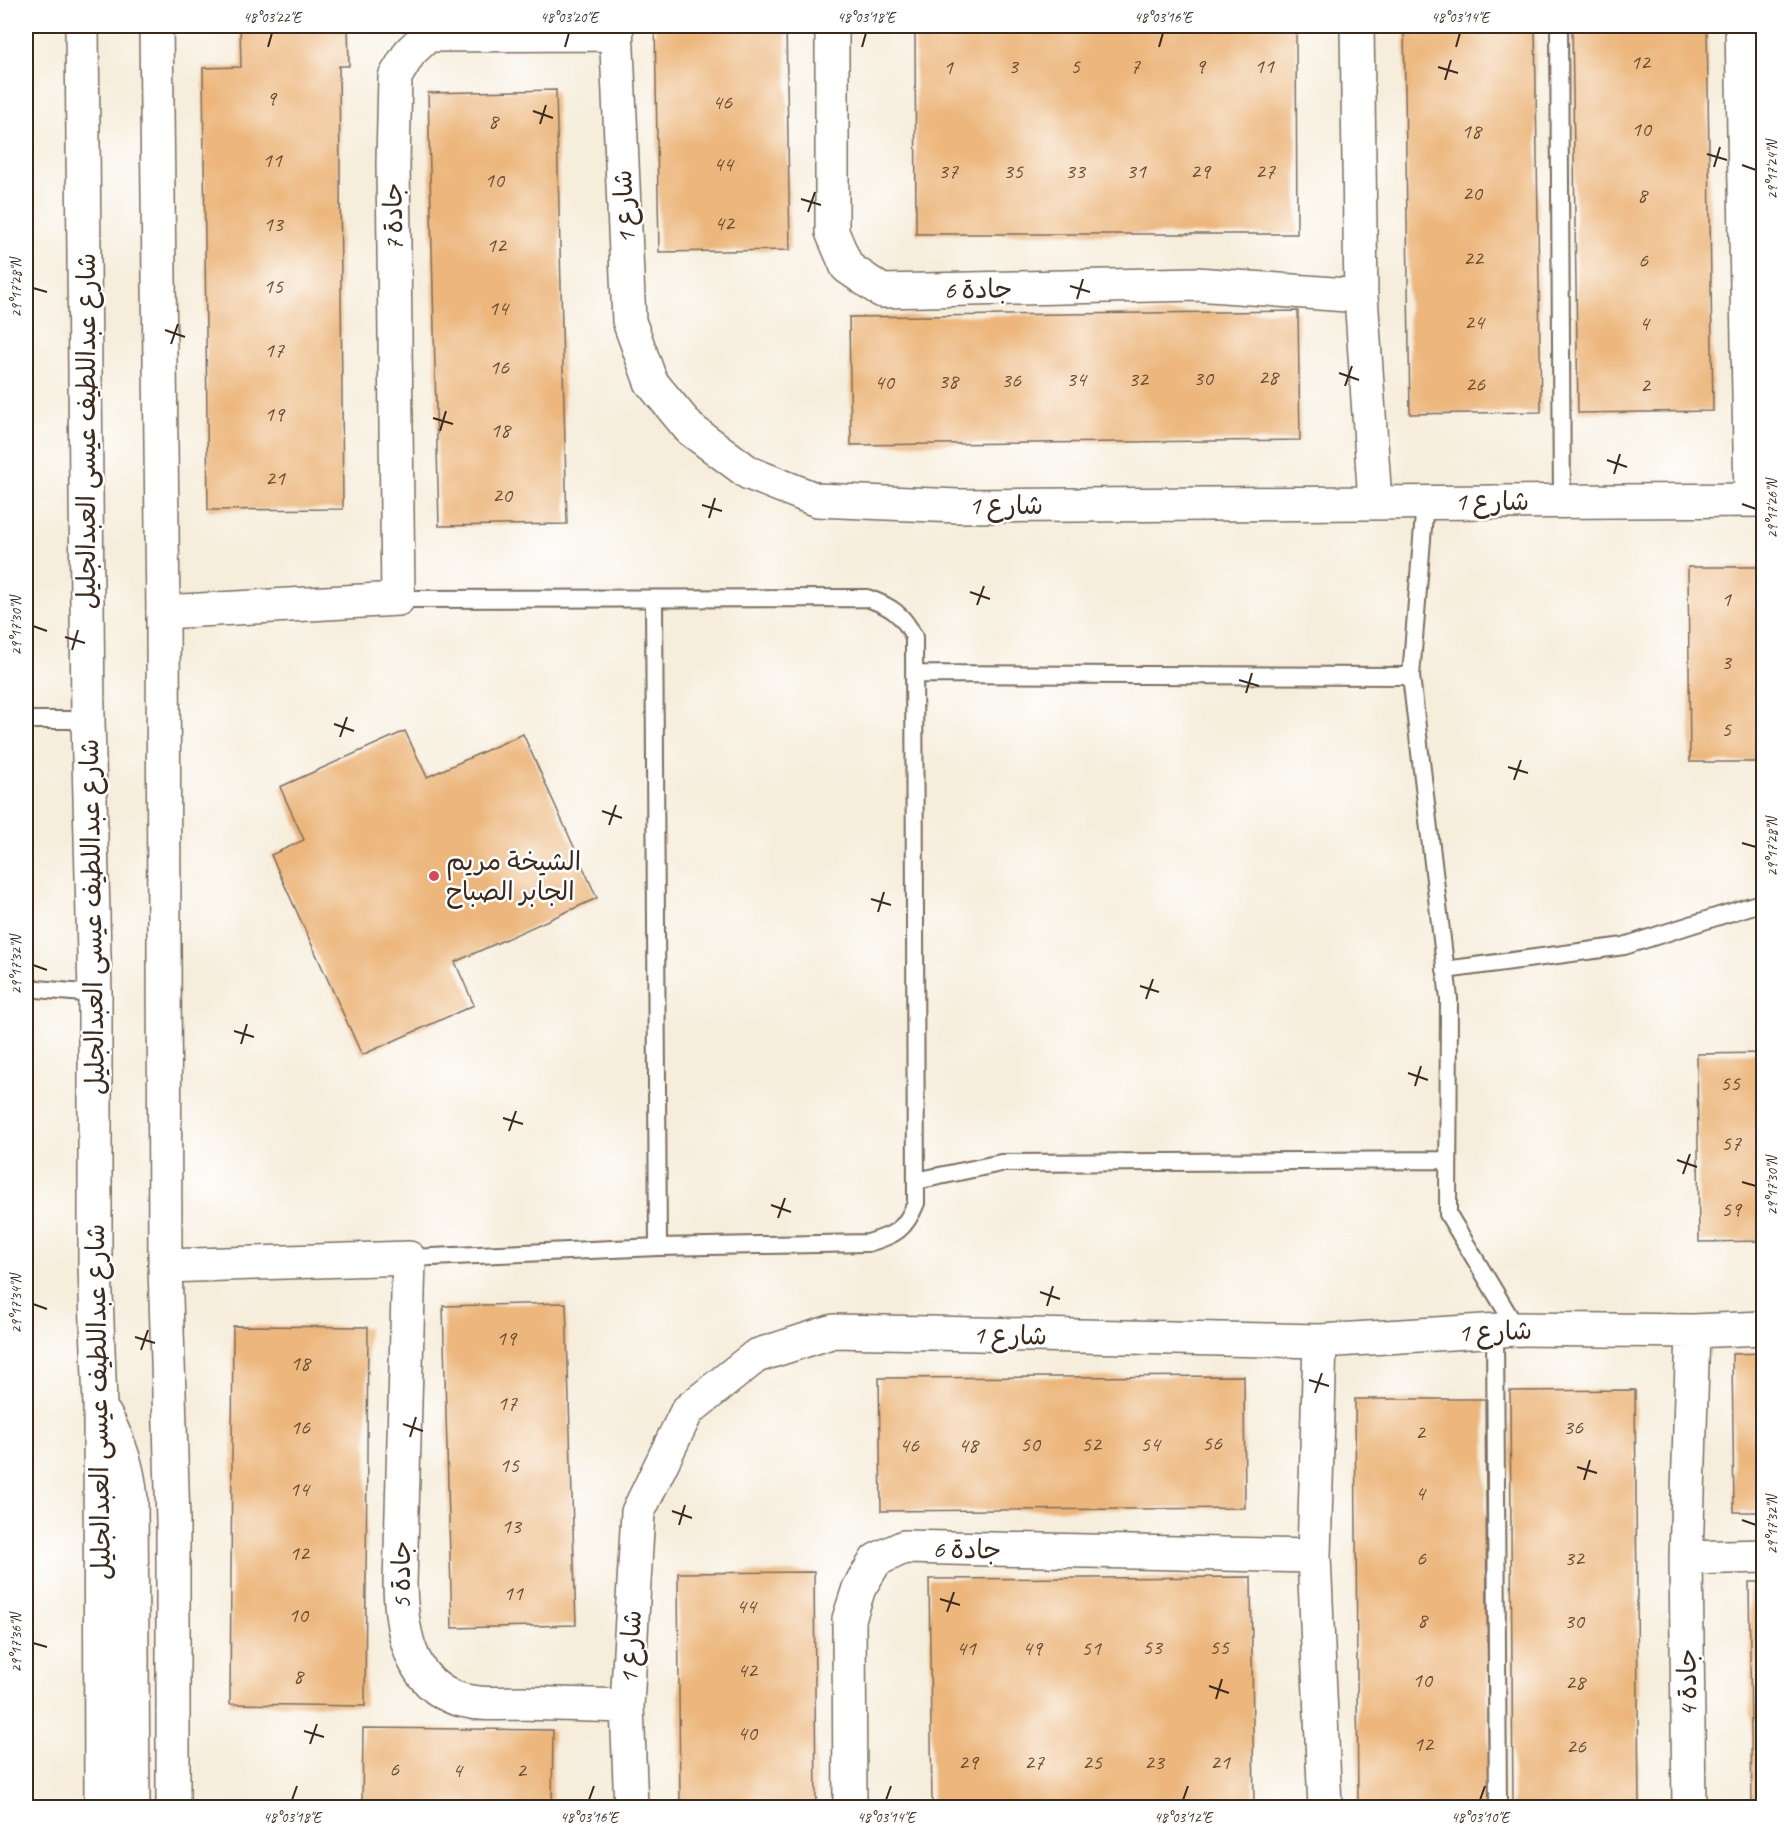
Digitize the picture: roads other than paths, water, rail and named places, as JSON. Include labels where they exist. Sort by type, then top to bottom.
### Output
[{"type":"street","name":"شارع عبداللطيف عيسى العبدالجليل","points":[[82,26],[88,720],[95,994],[95,1266],[100,1406],[101,1808]]},
{"type":"street","points":[[156,26],[163,612],[165,1266],[173,1521],[173,1808]]},
{"type":"street","name":"جادة 6","points":[[832,26],[832,232],[847,267],[882,291],[1196,284],[1361,296]]},
{"type":"street","points":[[1357,26],[1361,296],[1375,502]]},
{"type":"street","points":[[1742,26],[1754,140],[1757,500]]},
{"type":"street","name":"شارع 1","points":[[616,30],[629,321],[651,382],[690,429],[749,473],[817,500],[958,506],[1757,500]]},
{"type":"street","name":"جادة 7","points":[[398,599],[393,162],[395,77],[410,52],[428,35],[616,30]]},
{"type":"street","points":[[163,612],[398,599]]},
{"type":"street","points":[[165,1266],[409,1258]]},
{"type":"street","name":"جادة 5","points":[[409,1258],[400,1584],[401,1623],[412,1658],[423,1674],[442,1692],[470,1702],[627,1706]]},
{"type":"street","name":"شارع 1","points":[[631,1808],[627,1706],[638,1512],[687,1411],[756,1356],[834,1331],[1320,1341],[1506,1330],[1693,1331],[1764,1328]]},
{"type":"street","name":"جادة 4","points":[[1689,1808],[1686,1558],[1693,1331]]},
{"type":"street","points":[[1320,1341],[1314,1556],[1325,1808]]},
{"type":"street","points":[[100,1406],[119,1442],[129,1476],[133,1808]]},
{"type":"street","name":"جادة 6","points":[[850,1808],[849,1619],[859,1588],[876,1560],[904,1547],[1314,1556]]},
{"type":"street","points":[[1686,1558],[1764,1556]]},
{"type":"lane","points":[[1559,26],[1562,501]]},
{"type":"lane","points":[[1425,502],[1411,676],[1449,999],[1448,1215],[1506,1330],[1498,1808]]},
{"type":"lane","points":[[398,599],[867,598],[890,606],[906,621],[914,637],[916,1203],[908,1224],[890,1237],[868,1243],[658,1247],[409,1258]]},
{"type":"lane","points":[[654,600],[658,1247]]},
{"type":"lane","points":[[914,674],[1411,676]]},
{"type":"lane","points":[[26,720],[88,720]]},
{"type":"lane","points":[[1445,970],[1624,946],[1754,905],[1764,904]]},
{"type":"lane","points":[[26,988],[95,994]]},
{"type":"lane","points":[[916,1181],[1001,1163],[1448,1160]]},
{"type":"place","name":"الشيخة مريم الجابر الصباح","points":[[434,876]]}]
